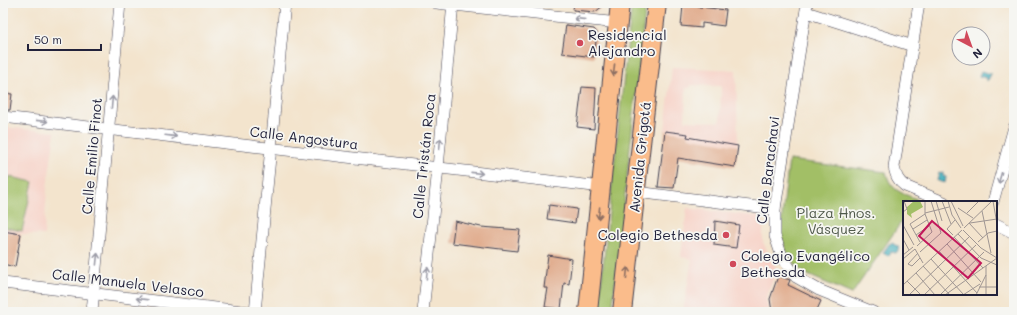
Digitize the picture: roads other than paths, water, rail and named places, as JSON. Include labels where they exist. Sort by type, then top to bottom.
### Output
[{"type":"main road","points":[[588,312],[620,3]]},
{"type":"main road","name":"Avenida Grigotá","points":[[622,312],[657,3]]},
{"type":"street","name":"Calle Emilio Finot","points":[[92,312],[110,129],[120,3]]},
{"type":"street","points":[[255,312],[285,3]]},
{"type":"street","points":[[436,3],[618,23]]},
{"type":"street","points":[[919,3],[894,167],[896,176],[905,186],[942,201]]},
{"type":"street","name":"Calle Tristán Roca","points":[[423,312],[453,4]]},
{"type":"street","points":[[807,7],[913,46]]},
{"type":"street","name":"Calle Barachavi","points":[[807,7],[775,209],[775,236],[782,257],[796,277],[819,290],[872,312]]},
{"type":"street","name":"Calle Angostura","points":[[3,117],[602,187]]},
{"type":"street","points":[[993,201],[1014,127]]},
{"type":"street","points":[[636,192],[775,209]]},
{"type":"street","points":[[997,224],[1014,233]]},
{"type":"street","name":"Calle Manuela Velasco","points":[[3,283],[250,312]]},
{"type":"water","points":[[981,71],[991,74],[988,80],[979,76]]},
{"type":"water","points":[[939,172],[943,173],[943,176],[946,177],[945,183],[937,181]]},
{"type":"water","points":[[892,243],[900,248],[896,253],[891,252],[888,256],[883,253],[889,244]]},
{"type":"place","name":"Residencial Alejandro","points":[[580,43]]},
{"type":"place","name":"Colegio Bethesda","points":[[726,235]]},
{"type":"place","name":"Colegio Evangélico Bethesda","points":[[733,264]]},
{"type":"park label","name":"Plaza Hnos. Vásquez","points":[[836,222]]}]
